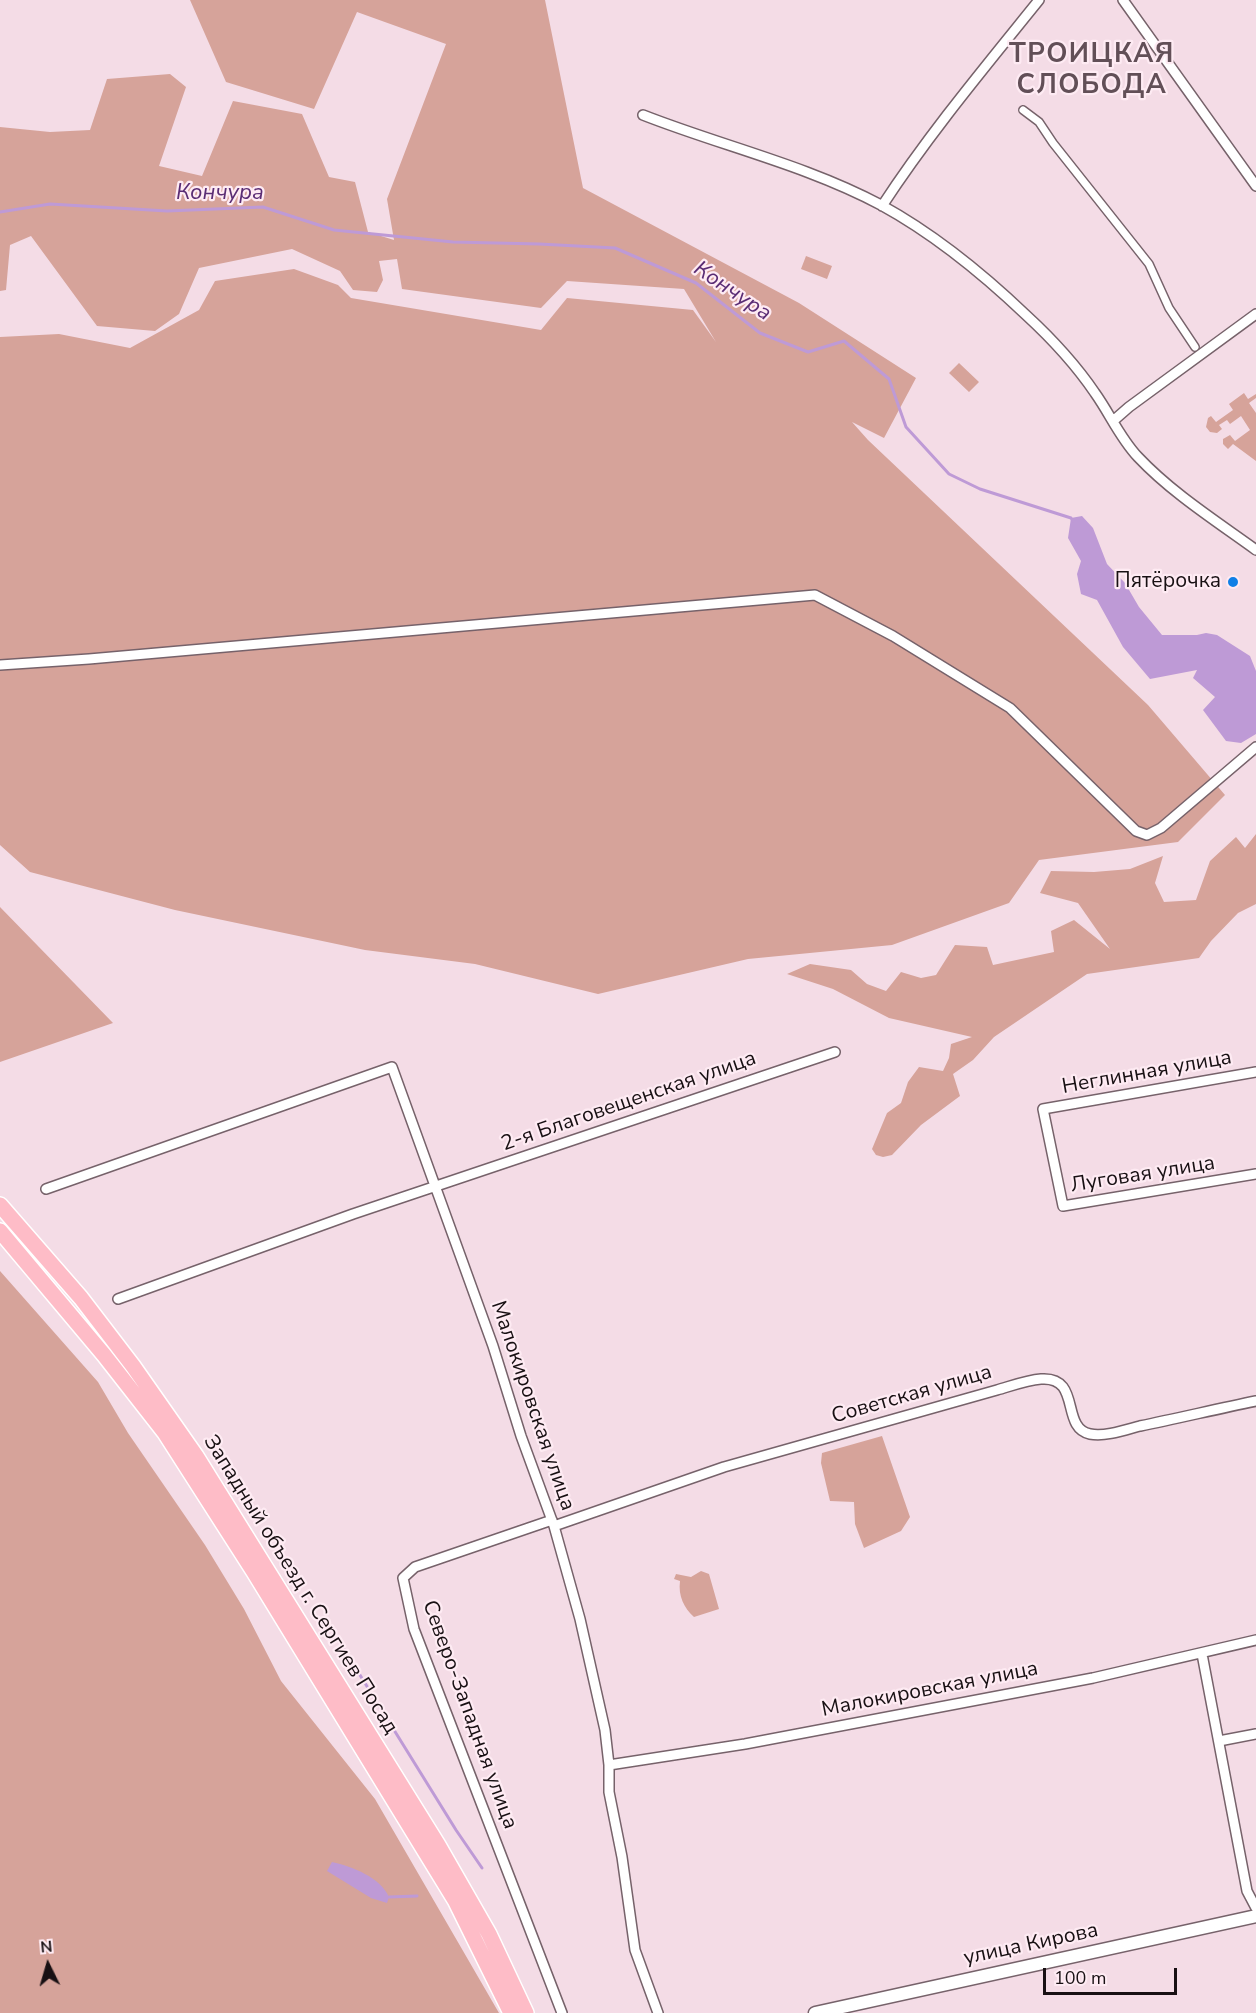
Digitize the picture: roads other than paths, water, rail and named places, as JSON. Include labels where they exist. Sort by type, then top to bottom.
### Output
[{"type":"main road","name":"Западный объезд г. Сергиев Посад","points":[[0,1205],[81,1298],[133,1366],[202,1466],[438,1845],[489,1934],[526,2013]]},
{"type":"main road","name":"Западный объезд г. Сергиев Посад","points":[[0,1231],[104,1355],[165,1433],[254,1572],[455,1900],[511,2013]]},
{"type":"street","points":[[882,206],[897,182],[962,96],[1039,0]]},
{"type":"street","points":[[1124,0],[1256,186]]},
{"type":"street","points":[[1023,110],[1039,122],[1149,264],[1169,308],[1195,347]]},
{"type":"street","points":[[643,115],[834,183],[882,206],[964,260],[1054,342],[1095,392],[1137,456],[1179,494],[1256,550]]},
{"type":"street","points":[[1113,422],[1129,407],[1256,314]]},
{"type":"street","points":[[0,665],[815,595],[893,636],[1010,708],[1136,831],[1147,835],[1161,828],[1256,747]]},
{"type":"street","name":"2-я Благовещенская улица","points":[[118,1299],[353,1214],[835,1052]]},
{"type":"street","name":"Малокировская улица","points":[[46,1189],[392,1067],[553,1523],[580,1619],[605,1730],[609,1792],[622,1857],[635,1950],[657,2013]]},
{"type":"street","name":"Неглинная улица","points":[[1043,1109],[1256,1072]]},
{"type":"street","name":"Луговая улица","points":[[1043,1109],[1063,1206],[1256,1174]]},
{"type":"street","name":"Советская улица","points":[[553,1523],[724,1467],[1041,1379],[1058,1382],[1063,1386],[1077,1425],[1089,1434],[1115,1432],[1256,1401]]},
{"type":"street","name":"Северо-Западная улица","points":[[553,1523],[415,1567],[403,1578],[414,1629],[562,2013]]},
{"type":"street","name":"Малокировская улица","points":[[609,1765],[745,1744],[1093,1678],[1256,1640]]},
{"type":"street","points":[[1202,1654],[1247,1891],[1256,1908]]},
{"type":"street","points":[[1219,1741],[1256,1734]]},
{"type":"street","name":"улица Кирова","points":[[815,2013],[1256,1916]]},
{"type":"waterway","name":"Кончура","points":[[0,212],[50,204],[167,211],[263,207],[334,230],[453,242],[615,248],[696,283],[760,333],[808,352],[844,341],[889,379],[906,427],[949,474],[980,489],[1071,518],[1073,521]]},
{"type":"waterway","points":[[337,1638],[482,1868]]},
{"type":"waterway","points":[[389,1897],[417,1896]]},
{"type":"place","name":"Пятёрочка","points":[[1233,582]]},
{"type":"district","name":"ТРОИЦКАЯ СЛОБОДА","points":[[1092,70]]}]
